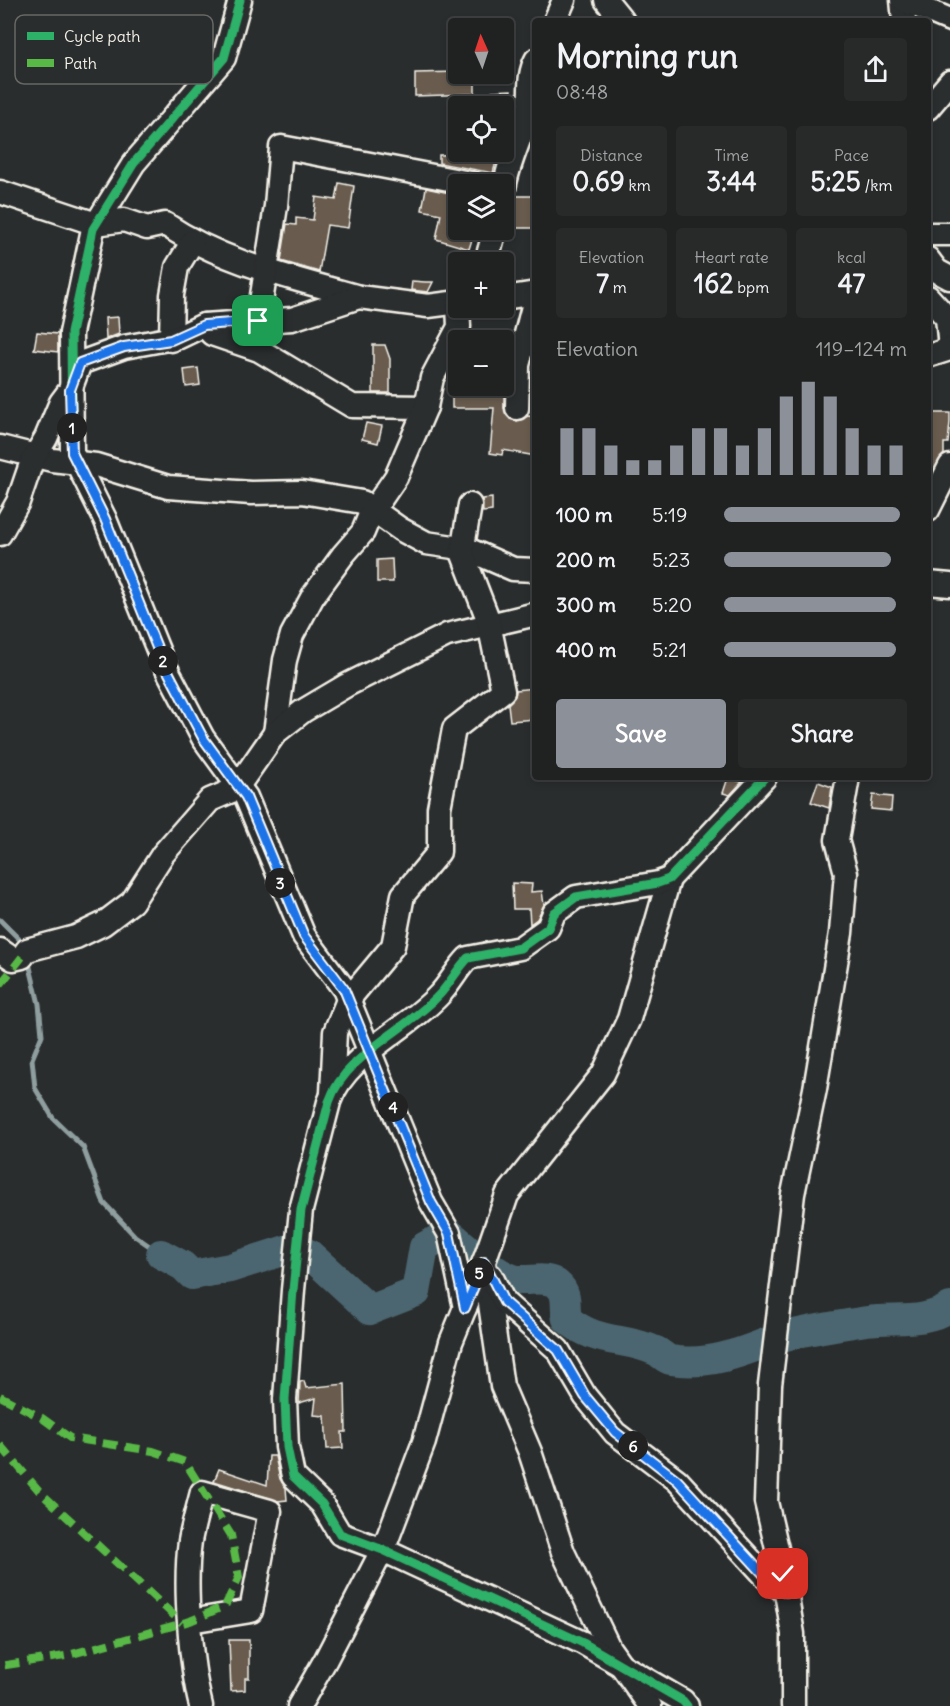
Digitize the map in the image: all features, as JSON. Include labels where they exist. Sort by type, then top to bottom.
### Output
[{"type":"street","points":[[213,71],[224,58],[240,0]]},
{"type":"street","points":[[556,18],[564,0]]},
{"type":"street","points":[[606,0],[621,18]]},
{"type":"street","points":[[904,18],[902,0],[950,20]]},
{"type":"street","points":[[507,174],[510,159],[532,114],[528,83],[532,72]]},
{"type":"street","points":[[931,104],[950,82]]},
{"type":"street","points":[[202,84],[134,163],[96,224],[80,282],[71,333],[72,453],[105,519],[162,660],[203,738],[246,797],[304,936],[344,989],[431,1202],[449,1233],[465,1308]]},
{"type":"street","points":[[258,321],[267,270],[281,147],[448,179]]},
{"type":"street","points":[[0,192],[96,224],[124,219],[147,228],[165,224],[193,241],[267,270],[359,297],[428,306],[448,304]]},
{"type":"street","points":[[931,234],[950,234]]},
{"type":"street","points":[[171,340],[172,295],[177,267],[193,241]]},
{"type":"street","points":[[931,263],[937,271],[950,278]]},
{"type":"street","points":[[514,297],[532,294]]},
{"type":"street","points":[[931,294],[947,318],[950,349],[931,355]]},
{"type":"street","points":[[0,534],[18,502],[35,456],[61,402],[70,390],[80,363],[124,347],[171,340],[204,325],[292,319],[359,297]]},
{"type":"street","points":[[517,408],[518,365],[532,310]]},
{"type":"street","points":[[275,733],[285,660],[292,635],[313,596],[363,532],[374,510],[396,477],[426,407],[432,378],[459,327],[459,318]]},
{"type":"street","points":[[204,325],[212,334],[259,350],[352,406],[391,404],[426,407]]},
{"type":"street","points":[[0,447],[35,456],[96,465],[168,487],[251,493],[302,492],[362,502],[426,543],[462,548],[513,569],[532,570]]},
{"type":"street","points":[[931,502],[950,466]]},
{"type":"street","points":[[470,505],[462,548],[489,626],[503,691],[454,729],[439,808],[439,852],[403,895],[393,945],[348,1000],[335,1032],[332,1093],[301,1210],[285,1399],[287,1447],[293,1476],[322,1504],[340,1534],[383,1550],[573,1638],[687,1706]]},
{"type":"street","points":[[931,583],[950,585]]},
{"type":"street","points":[[0,950],[14,959],[22,957],[27,950],[67,941],[103,924],[132,902],[163,854],[210,800],[239,786],[275,733],[303,711],[417,648],[447,635],[532,615]]},
{"type":"street","points":[[332,1093],[369,1052],[428,1006],[468,958],[520,948],[548,928],[554,913],[576,897],[658,883],[669,879],[762,780]]},
{"type":"street","points":[[793,1706],[793,1634],[766,1502],[770,1385],[793,1194],[815,1089],[841,933],[846,873],[837,840],[847,780]]},
{"type":"street","points":[[299,1706],[383,1550],[424,1442],[451,1342],[484,1262],[507,1195],[603,1074],[629,1019],[669,879]]},
{"type":"street","points":[[484,1262],[504,1302],[558,1350],[585,1396],[615,1432],[677,1480],[769,1580],[786,1592]]},
{"type":"street","points":[[484,1262],[502,1386],[530,1452],[562,1552],[609,1648],[650,1706]]},
{"type":"street","points":[[190,1621],[251,1611],[270,1511],[202,1492],[190,1542],[190,1621],[201,1706]]},
{"type":"building","points":[[448,72],[448,84],[475,84],[475,94],[415,96],[415,73]]},
{"type":"building","points":[[511,90],[511,96],[492,96],[492,91]]},
{"type":"building","points":[[439,155],[448,155],[448,162],[496,162],[493,173],[439,163]]},
{"type":"building","points":[[339,183],[354,186],[348,228],[327,225],[319,272],[281,261],[287,224],[296,225],[296,218],[313,220],[316,197],[336,200]]},
{"type":"building","points":[[426,188],[448,193],[448,240],[472,240],[469,249],[436,239],[441,214],[422,210]]},
{"type":"building","points":[[515,196],[532,196],[532,228],[514,228]]},
{"type":"building","points":[[412,281],[433,282],[428,292],[411,290]]},
{"type":"building","points":[[118,317],[119,334],[106,339],[105,318]]},
{"type":"building","points":[[37,332],[58,334],[58,352],[34,349]]},
{"type":"building","points":[[373,345],[385,345],[390,359],[390,393],[373,393]]},
{"type":"building","points":[[198,368],[200,385],[186,387],[184,370]]},
{"type":"building","points":[[452,396],[504,396],[504,408],[510,419],[517,421],[532,416],[532,455],[503,450],[502,455],[490,453],[494,408],[452,408]]},
{"type":"building","points":[[931,413],[950,413],[948,443],[944,443],[944,454],[931,474],[931,428]]},
{"type":"building","points":[[366,423],[382,426],[378,443],[362,439]]},
{"type":"building","points":[[492,498],[492,511],[483,512],[482,499]]},
{"type":"building","points":[[392,559],[393,582],[377,582],[377,560]]},
{"type":"building","points":[[532,688],[532,719],[510,721],[508,704],[515,696],[516,690]]},
{"type":"building","points":[[727,780],[742,782],[730,795],[723,793]]},
{"type":"building","points":[[818,782],[832,787],[829,808],[811,802]]},
{"type":"building","points":[[873,795],[892,797],[891,811],[871,809]]},
{"type":"building","points":[[512,883],[532,884],[531,892],[542,891],[544,905],[537,919],[530,924],[529,909],[513,909]]},
{"type":"building","points":[[304,1381],[306,1388],[345,1384],[346,1432],[342,1432],[343,1448],[327,1449],[325,1416],[314,1415],[316,1398],[299,1403],[300,1382]]},
{"type":"building","points":[[269,1456],[275,1456],[280,1479],[286,1488],[287,1500],[278,1501],[214,1481],[219,1469],[267,1485]]},
{"type":"building","points":[[229,1640],[249,1640],[249,1678],[245,1678],[245,1690],[231,1691]]},
{"type":"waterway","points":[[0,920],[21,941],[23,947]]},
{"type":"waterway","points":[[28,959],[39,1004],[42,1035],[32,1059],[35,1088],[53,1118],[83,1147],[104,1203],[135,1236],[161,1254]]},
{"type":"waterway","points":[[161,1254],[183,1266],[192,1275],[230,1268],[292,1248],[309,1254],[370,1310],[416,1292],[424,1247],[449,1233],[479,1259],[505,1276],[519,1280],[548,1280],[558,1285],[564,1292],[567,1319],[589,1333],[644,1346],[669,1359],[684,1361],[724,1357],[806,1331],[867,1321],[920,1318],[950,1307]]},
{"type":"marked path","points":[[0,985],[22,957]]},
{"type":"marked path","points":[[0,1396],[42,1418],[70,1438],[153,1451],[185,1462],[231,1535],[239,1577],[225,1606],[190,1621],[65,1656],[0,1666]]},
{"type":"marked path","points":[[0,1445],[41,1493],[182,1623]]},
{"type":"cycle path","points":[[213,71],[224,58],[240,0]]},
{"type":"cycle path","points":[[202,84],[134,163],[93,229],[71,333],[72,453],[105,519],[162,660],[203,738],[246,797],[304,936],[344,989],[431,1202],[449,1233],[465,1308]]},
{"type":"cycle path","points":[[687,1706],[683,1701],[583,1643],[383,1550],[340,1534],[322,1504],[293,1476],[287,1447],[285,1399],[293,1290],[301,1210],[329,1102],[337,1085],[348,1070],[426,1008],[443,991],[468,958],[520,948],[548,928],[554,913],[576,897],[658,883],[669,879],[762,780]]},
{"type":"route","points":[[258,321],[204,325],[171,340],[124,347],[80,363],[70,390],[72,453],[105,519],[162,660],[203,738],[246,797],[304,936],[344,989],[431,1202],[449,1233],[465,1308],[484,1262],[504,1302],[558,1350],[585,1396],[615,1432],[677,1480],[769,1580],[786,1592],[783,1574]]}]
